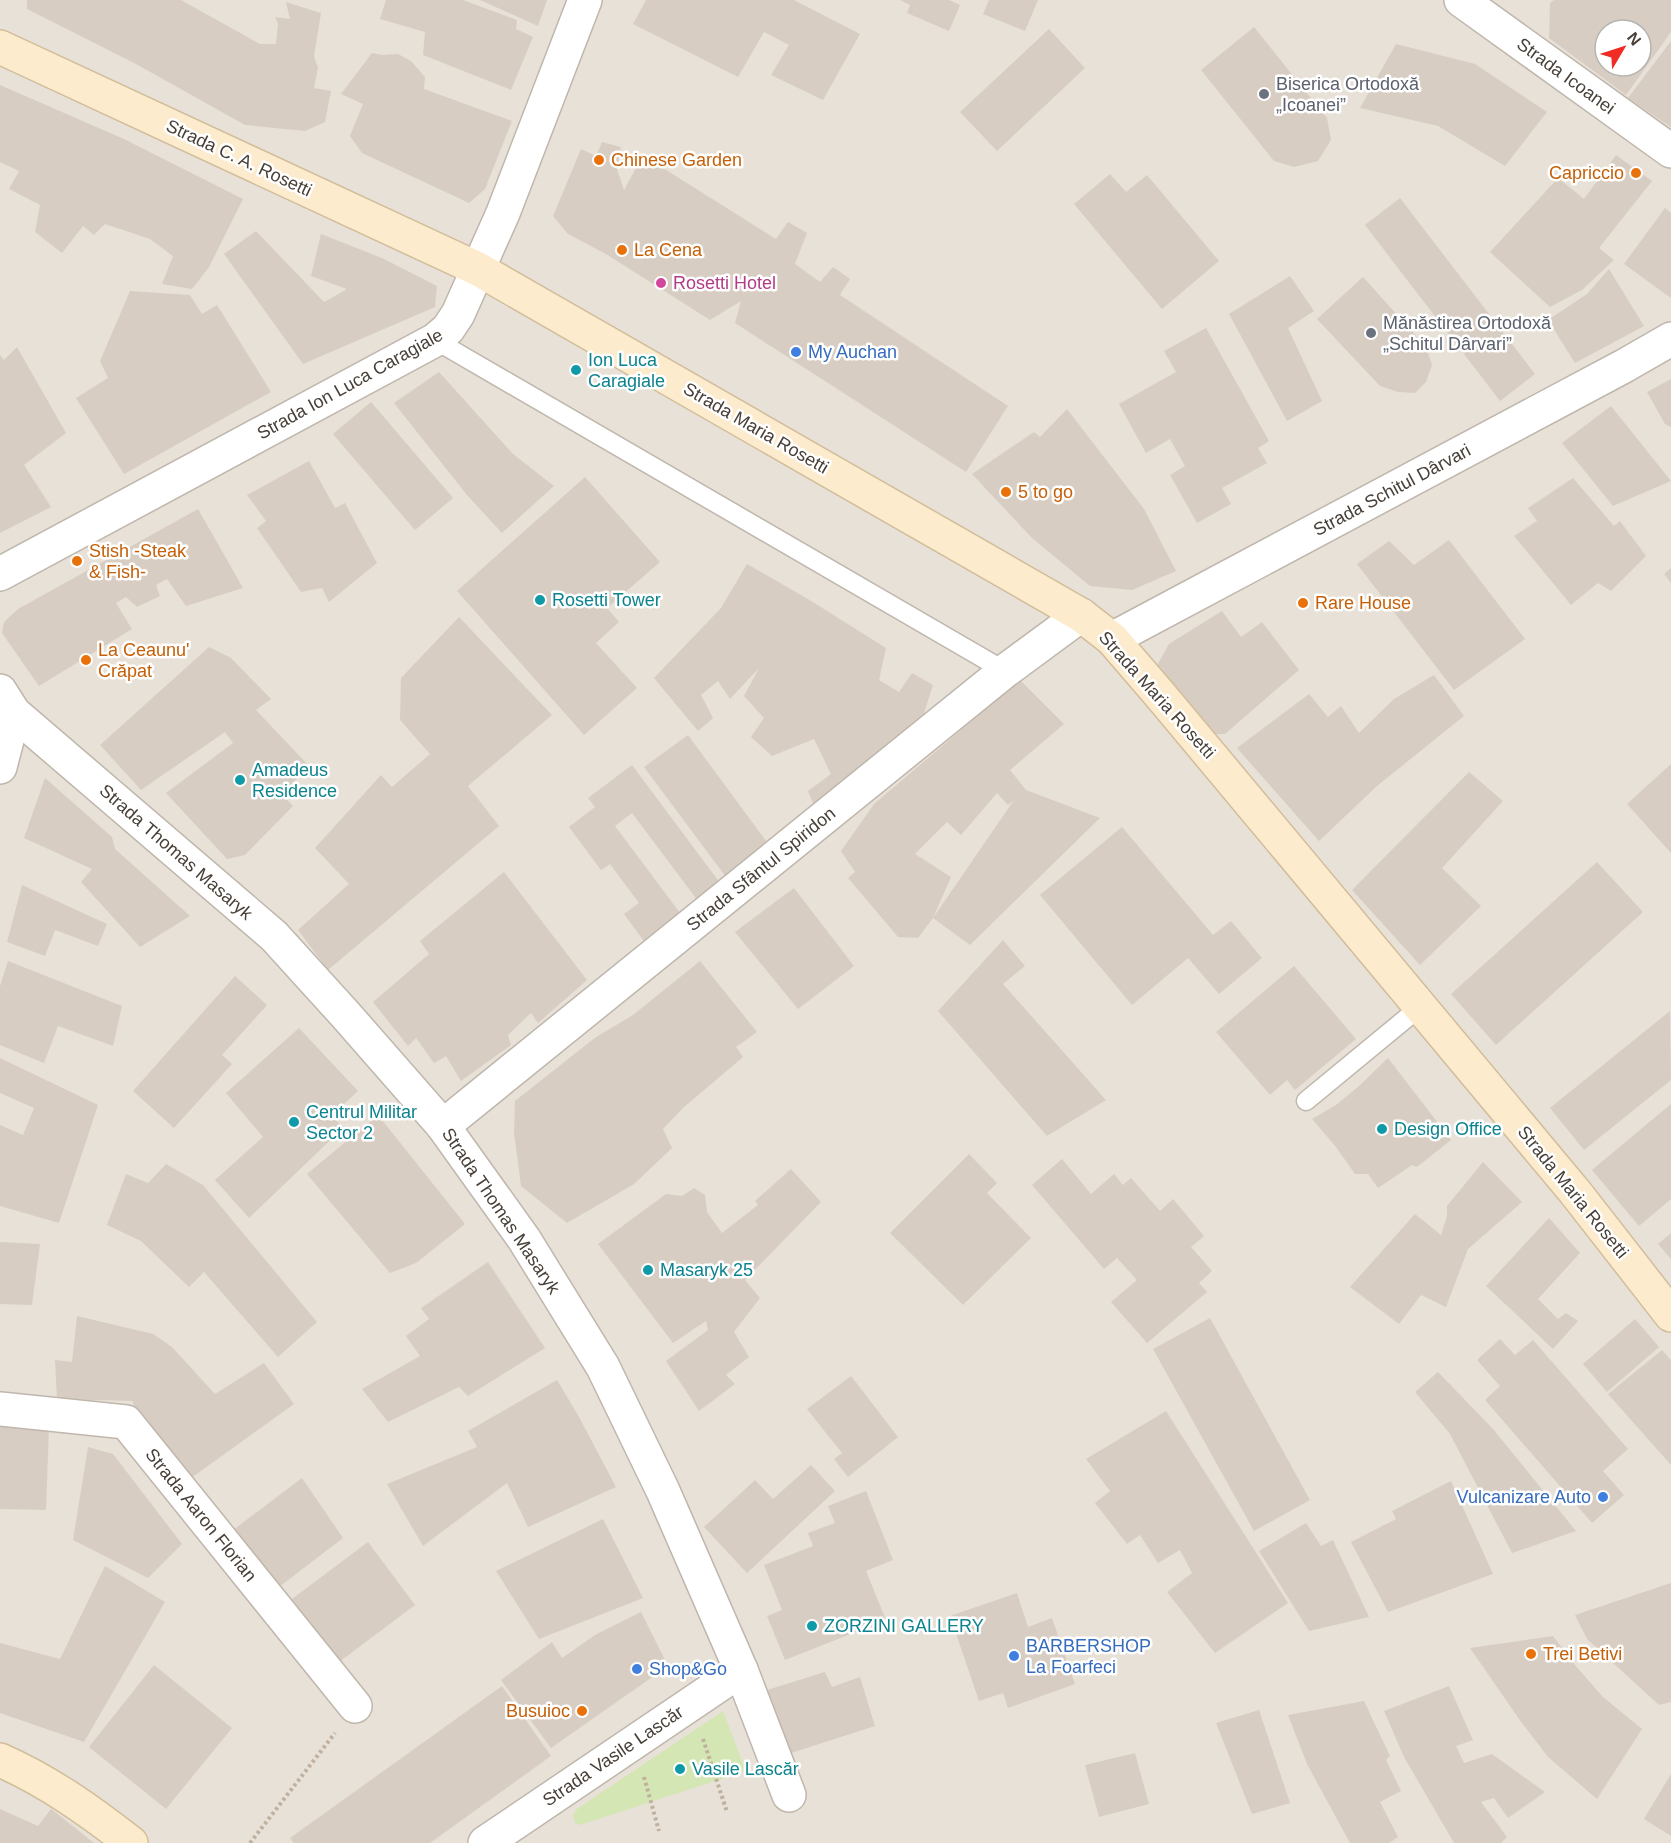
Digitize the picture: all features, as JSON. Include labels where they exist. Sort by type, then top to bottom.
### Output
[{"type":"street","name":"Strada Ion Luca Caragiale","points":[[0,574],[435,340],[448,329],[459,314],[503,213],[585,0]]},
{"type":"street","name":"Strada Icoanei","points":[[1461,0],[1671,151]]},
{"type":"street","name":"Strada C. A. Rosetti","points":[[0,47],[478,269]]},
{"type":"street","name":"Strada Maria Rosetti","points":[[478,269],[1081,615],[1112,639],[1575,1192],[1671,1315]]},
{"type":"street","name":"Strada Schitul Dârvari","points":[[1112,639],[1671,339]]},
{"type":"street","name":"Strada Sfântul Spiridon","points":[[443,1126],[1005,671],[1081,615]]},
{"type":"street","name":"Strada Thomas Masaryk","points":[[7,702],[273,936],[443,1126],[524,1239],[603,1367],[663,1491],[741,1670],[789,1795]]},
{"type":"street","points":[[0,767],[7,702]]},
{"type":"street","name":"Strada Aaron Florian","points":[[0,1409],[126,1422],[356,1706]]},
{"type":"street","name":"Strada Vasile Lascăr","points":[[485,1843],[741,1670]]},
{"type":"street","points":[[0,1760],[73,1799],[131,1843]]},
{"type":"lane","points":[[435,340],[1005,671]]},
{"type":"lane","points":[[1306,1101],[1420,1007]]},
{"type":"path","points":[[691,1703],[727,1812]]},
{"type":"path","points":[[249,1843],[356,1706]]},
{"type":"path","points":[[634,1742],[659,1832]]},
{"type":"shaded area","points":[[0,0],[1671,0],[1671,1843],[0,1843]]},
{"type":"green space","points":[[723,1711],[746,1771],[580,1825],[575,1823],[573,1815],[577,1809]]},
{"type":"building","points":[[27,0],[181,0],[260,44],[276,44],[278,24],[275,17],[290,19],[286,2],[321,13],[314,56],[318,68],[314,88],[331,91],[325,122],[305,131],[245,125],[136,64],[27,9]]},
{"type":"building","points":[[386,0],[463,0],[517,20],[516,29],[533,37],[511,90],[423,55],[425,32],[380,19]]},
{"type":"building","points":[[480,0],[547,0],[538,26]]},
{"type":"building","points":[[646,0],[794,0],[860,34],[823,100],[771,75],[789,45],[764,32],[738,77],[633,24]]},
{"type":"building","points":[[900,0],[949,0],[960,5],[949,31],[907,13],[910,5]]},
{"type":"building","points":[[989,0],[1038,0],[1025,31],[983,14]]},
{"type":"building","points":[[1554,0],[1671,0],[1671,32],[1653,57],[1653,18],[1593,18],[1593,71],[1549,38],[1550,3]]},
{"type":"building","name":"Biserica Ortodoxă „Icoanei”","points":[[1254,27],[1327,118],[1331,140],[1318,161],[1294,167],[1274,161],[1201,70]]},
{"type":"building","points":[[1049,29],[1085,68],[997,151],[960,112]]},
{"type":"building","points":[[1671,41],[1671,127],[1628,98],[1643,78],[1653,78],[1653,65]]},
{"type":"building","points":[[1396,44],[1475,64],[1547,112],[1505,166],[1438,126],[1360,108]]},
{"type":"building","points":[[372,53],[398,54],[411,61],[425,77],[424,89],[512,121],[485,189],[469,203],[362,153],[350,136],[363,104],[341,94]]},
{"type":"building","points":[[1603,78],[1638,78],[1626,95]]},
{"type":"building","points":[[0,85],[124,139],[243,199],[209,267],[192,289],[162,284],[173,256],[150,239],[105,224],[94,235],[83,226],[62,253],[35,232],[40,205],[9,189],[19,171],[0,162]]},
{"type":"building","points":[[602,142],[621,147],[617,169],[624,190],[642,157],[776,239],[788,222],[807,233],[795,264],[820,282],[833,267],[850,279],[840,295],[1008,406],[966,472],[735,323],[741,301],[710,320],[606,254],[568,234],[553,216],[581,149],[596,156]]},
{"type":"building","points":[[1616,155],[1652,181],[1599,248],[1614,260],[1582,290],[1550,307],[1490,252],[1558,178],[1584,199]]},
{"type":"building","points":[[1110,174],[1126,192],[1147,175],[1219,261],[1162,309],[1074,204]]},
{"type":"building","points":[[1400,198],[1535,374],[1500,401],[1365,225]]},
{"type":"building","points":[[1665,208],[1671,213],[1671,298],[1624,264]]},
{"type":"building","points":[[256,231],[324,302],[347,289],[311,276],[321,234],[382,258],[437,286],[435,307],[303,364],[224,254]]},
{"type":"building","points":[[1609,269],[1644,326],[1575,363],[1548,320],[1587,294]]},
{"type":"building","points":[[1290,276],[1314,311],[1288,328],[1322,401],[1287,421],[1229,314]]},
{"type":"building","name":"Mănăstirea Ortodoxă „Schitul Dârvari”","points":[[1363,277],[1426,347],[1432,365],[1426,382],[1415,393],[1398,392],[1380,386],[1317,319]]},
{"type":"building","points":[[130,291],[190,295],[202,314],[217,305],[271,392],[124,474],[76,398],[108,378],[100,361]]},
{"type":"building","points":[[1206,328],[1269,441],[1258,448],[1267,463],[1222,488],[1231,504],[1197,523],[1170,475],[1185,466],[1170,439],[1146,453],[1119,404],[1176,372],[1164,351]]},
{"type":"building","points":[[17,347],[66,433],[24,465],[51,507],[0,533],[0,355],[4,360]]},
{"type":"building","points":[[439,372],[513,454],[554,486],[502,533],[467,495],[394,403]]},
{"type":"building","points":[[1671,379],[1671,427],[1665,424],[1647,392]]},
{"type":"building","points":[[371,402],[453,498],[415,530],[333,434]]},
{"type":"building","points":[[1611,406],[1671,481],[1613,506],[1562,443]]},
{"type":"building","points":[[1067,409],[1144,509],[1176,571],[1132,590],[1090,586],[1032,538],[972,474],[1034,432],[1040,437]]},
{"type":"building","points":[[309,461],[335,508],[345,503],[377,563],[329,602],[322,588],[301,592],[257,528],[266,521],[247,495]]},
{"type":"building","name":"Rosetti Tower","points":[[585,477],[660,562],[607,608],[619,622],[596,643],[637,688],[584,735],[457,591]]},
{"type":"building","points":[[1573,478],[1614,526],[1620,521],[1646,556],[1611,591],[1598,583],[1571,605],[1514,536],[1537,521],[1528,508]]},
{"type":"building","points":[[198,509],[243,588],[186,606],[167,579],[156,585],[160,596],[137,607],[126,597],[116,603],[132,629],[39,686],[2,633],[4,622],[18,609]]},
{"type":"building","points":[[1449,540],[1525,639],[1454,690],[1357,564],[1389,541],[1414,565]]},
{"type":"building","points":[[747,564],[886,648],[879,680],[899,692],[912,673],[933,685],[923,716],[818,815],[808,791],[831,774],[814,739],[772,756],[751,737],[764,718],[744,696],[759,668],[730,699],[718,681],[701,695],[713,718],[698,731],[654,678],[721,608]]},
{"type":"building","points":[[1671,568],[1671,583],[1664,574]]},
{"type":"building","points":[[1222,611],[1241,637],[1262,622],[1299,670],[1225,734],[1214,734],[1155,669],[1169,644]]},
{"type":"building","points":[[459,617],[552,715],[468,786],[499,826],[328,970],[298,930],[349,884],[315,848],[381,775],[392,787],[430,754],[400,720],[401,678]]},
{"type":"building","points":[[209,647],[231,658],[271,699],[256,710],[310,767],[281,793],[293,806],[245,855],[227,859],[166,793],[233,743],[225,732],[141,790],[100,745]]},
{"type":"building","points":[[1434,675],[1464,716],[1377,786],[1319,841],[1237,748],[1309,694],[1328,717],[1341,706],[1359,733],[1394,699]]},
{"type":"building","points":[[1020,680],[1064,724],[1010,770],[1026,790],[1100,818],[970,945],[933,918],[918,938],[898,937],[848,878],[855,872],[841,851],[874,804]],"holes":[[[997,793],[1008,805],[1014,800],[933,918],[951,877],[915,854],[947,822],[961,835]]]},
{"type":"building","points":[[688,735],[769,845],[726,877],[644,767]]},
{"type":"building","points":[[1671,764],[1671,853],[1627,804]]},
{"type":"building","points":[[632,765],[723,887],[701,905],[632,813],[615,826],[689,925],[652,952],[624,914],[639,903],[610,864],[601,870],[569,827],[595,807],[588,798]]},
{"type":"building","points":[[1469,772],[1503,801],[1442,868],[1481,906],[1420,965],[1352,890]]},
{"type":"building","points":[[45,778],[112,837],[115,849],[190,916],[140,947],[81,882],[92,869],[24,838]]},
{"type":"building","points":[[1122,827],[1213,935],[1231,921],[1262,958],[1219,994],[1188,958],[1132,1005],[1040,895]]},
{"type":"building","points":[[1597,862],[1643,912],[1496,1045],[1451,994]]},
{"type":"building","points":[[504,872],[587,980],[538,1023],[531,1013],[508,1035],[511,1045],[461,1081],[446,1056],[434,1063],[416,1038],[408,1046],[373,1002],[429,954],[420,941]]},
{"type":"building","points":[[22,885],[107,924],[98,946],[55,930],[45,956],[7,942]]},
{"type":"building","points":[[794,888],[854,966],[798,1009],[735,932]]},
{"type":"building","points":[[1003,940],[1025,966],[1003,984],[1106,1100],[1047,1136],[938,1011]]},
{"type":"building","points":[[8,961],[122,1006],[113,1046],[58,1026],[44,1063],[0,1045],[0,986]]},
{"type":"building","points":[[700,961],[757,1032],[736,1047],[743,1057],[683,1108],[663,1129],[672,1148],[634,1184],[567,1223],[521,1186],[514,1132],[515,1101],[596,1037],[633,1015]]},
{"type":"building","points":[[1294,966],[1356,1039],[1295,1090],[1287,1080],[1270,1095],[1216,1032]]},
{"type":"building","points":[[235,976],[267,1005],[222,1055],[232,1064],[174,1128],[133,1091]]},
{"type":"building","points":[[1670,1011],[1671,1080],[1584,1150],[1550,1108]]},
{"type":"building","name":"Centrul Militar Sector 2","points":[[299,1028],[358,1091],[332,1115],[343,1128],[249,1218],[215,1180],[263,1137],[226,1093]]},
{"type":"building","points":[[0,1058],[98,1105],[59,1223],[0,1206],[0,1125],[23,1135],[34,1108],[0,1093]]},
{"type":"building","name":"Design Office","points":[[1388,1058],[1451,1140],[1417,1167],[1412,1165],[1378,1188],[1368,1174],[1355,1174],[1312,1119],[1336,1105]]},
{"type":"building","points":[[1671,1104],[1671,1199],[1639,1226],[1592,1170]]},
{"type":"building","points":[[378,1115],[465,1224],[416,1263],[390,1273],[307,1174]]},
{"type":"building","points":[[969,1154],[997,1183],[987,1193],[1031,1238],[963,1305],[890,1233]]},
{"type":"building","points":[[1062,1159],[1091,1194],[1114,1174],[1123,1185],[1131,1178],[1160,1211],[1173,1199],[1204,1236],[1191,1247],[1212,1271],[1199,1283],[1207,1292],[1147,1343],[1111,1302],[1137,1280],[1117,1258],[1104,1269],[1032,1185]]},
{"type":"building","points":[[1483,1162],[1522,1202],[1468,1249],[1446,1307],[1421,1295],[1399,1324],[1350,1287],[1415,1214],[1441,1235],[1447,1216],[1447,1206]]},
{"type":"building","points":[[166,1164],[203,1185],[317,1322],[278,1357],[204,1272],[189,1287],[141,1241],[107,1225],[126,1174],[148,1183]]},
{"type":"building","points":[[791,1169],[821,1202],[745,1280],[760,1298],[734,1332],[749,1357],[726,1375],[735,1384],[699,1411],[666,1361],[708,1330],[706,1321],[673,1343],[598,1244],[666,1194],[682,1196],[694,1188],[705,1195],[707,1212],[722,1233],[758,1205],[755,1201]]},
{"type":"building","points":[[1549,1218],[1580,1253],[1538,1299],[1558,1319],[1566,1313],[1578,1321],[1553,1349],[1486,1286]]},
{"type":"building","points":[[1671,1233],[1671,1259],[1658,1244]]},
{"type":"building","points":[[0,1242],[40,1244],[32,1305],[0,1304]]},
{"type":"building","points":[[488,1262],[545,1348],[468,1396],[459,1387],[388,1422],[362,1389],[420,1356],[406,1336],[429,1319],[421,1308]]},
{"type":"building","points":[[77,1316],[153,1334],[172,1347],[215,1394],[264,1363],[294,1404],[187,1481],[134,1414],[133,1401],[57,1399],[55,1360],[72,1362]]},
{"type":"building","points":[[1210,1318],[1310,1500],[1254,1531],[1153,1349]]},
{"type":"building","points":[[1635,1319],[1659,1347],[1607,1392],[1583,1364]]},
{"type":"building","points":[[1500,1339],[1515,1355],[1533,1340],[1628,1449],[1603,1471],[1624,1495],[1592,1523],[1485,1400],[1500,1386],[1477,1360]]},
{"type":"building","points":[[1662,1350],[1671,1360],[1671,1465],[1608,1394]]},
{"type":"building","points":[[1438,1372],[1493,1429],[1576,1531],[1512,1553],[1450,1434],[1415,1392]]},
{"type":"building","points":[[851,1376],[898,1437],[848,1477],[834,1459],[842,1453],[807,1409]]},
{"type":"building","points":[[557,1380],[616,1487],[528,1527],[507,1483],[423,1546],[387,1484],[477,1447],[468,1431]]},
{"type":"building","points":[[1166,1411],[1288,1603],[1215,1653],[1167,1592],[1192,1573],[1180,1550],[1158,1563],[1140,1535],[1127,1544],[1095,1503],[1110,1491],[1086,1459]]},
{"type":"building","points":[[0,1424],[49,1426],[46,1510],[0,1509]]},
{"type":"building","points":[[88,1447],[113,1454],[182,1544],[148,1578],[73,1540]]},
{"type":"building","points":[[811,1465],[835,1491],[747,1573],[704,1527],[755,1480],[773,1499]]},
{"type":"building","points":[[302,1478],[343,1538],[279,1587],[233,1530]]},
{"type":"building","points":[[1451,1481],[1493,1574],[1388,1612],[1351,1542],[1396,1519],[1392,1511]]},
{"type":"building","points":[[866,1491],[893,1560],[866,1571],[886,1620],[785,1660],[767,1616],[782,1610],[764,1565],[813,1546],[808,1533],[835,1523],[828,1506]]},
{"type":"building","points":[[603,1519],[643,1598],[539,1639],[496,1571]]},
{"type":"building","points":[[1306,1523],[1321,1546],[1333,1540],[1369,1617],[1309,1631],[1259,1551]]},
{"type":"building","points":[[368,1542],[415,1605],[335,1665],[288,1602]]},
{"type":"building","points":[[105,1566],[165,1602],[84,1742],[0,1713],[0,1643],[60,1659]]},
{"type":"building","points":[[1671,1583],[1671,1702],[1659,1705],[1587,1639],[1575,1615]]},
{"type":"building","name":"BARBERSHOP La Foarfeci","points":[[1017,1593],[1028,1627],[1052,1618],[1075,1684],[1008,1708],[1003,1693],[979,1701],[950,1616]]},
{"type":"building","points":[[641,1612],[668,1666],[551,1748],[501,1680],[552,1642],[562,1658],[595,1635]]},
{"type":"building","points":[[1553,1636],[1603,1697],[1642,1729],[1597,1799],[1548,1757],[1470,1648]]},
{"type":"building","points":[[154,1665],[232,1728],[166,1809],[89,1747]]},
{"type":"building","points":[[825,1672],[832,1687],[860,1677],[875,1726],[788,1754],[767,1690]]},
{"type":"building","points":[[502,1686],[551,1756],[430,1843],[294,1843],[290,1838]]},
{"type":"building","points":[[1449,1686],[1473,1740],[1456,1746],[1464,1763],[1492,1754],[1545,1792],[1508,1818],[1494,1798],[1481,1802],[1507,1837],[1501,1843],[1454,1843],[1404,1757],[1384,1711]]},
{"type":"building","points":[[1364,1701],[1390,1756],[1386,1760],[1401,1791],[1380,1802],[1398,1837],[1389,1843],[1350,1843],[1307,1764],[1288,1715]]},
{"type":"building","points":[[1259,1710],[1290,1803],[1252,1814],[1216,1723]]},
{"type":"building","points":[[1135,1753],[1149,1804],[1099,1817],[1085,1765]]},
{"type":"building","points":[[1671,1774],[1671,1836],[1644,1819]]},
{"type":"building","points":[[0,1809],[38,1826],[51,1809],[94,1843],[0,1843]]},
{"type":"place","name":"Biserica Ortodoxă „Icoanei”","points":[[1264,94]]},
{"type":"place","name":"Chinese Garden","points":[[599,160]]},
{"type":"place","name":"Capriccio","points":[[1636,173]]},
{"type":"place","name":"La Cena","points":[[622,250]]},
{"type":"place","name":"Rosetti Hotel","points":[[661,283]]},
{"type":"place","name":"Mănăstirea Ortodoxă „Schitul Dârvari”","points":[[1371,333]]},
{"type":"place","name":"My Auchan","points":[[796,352]]},
{"type":"place","name":"Ion Luca Caragiale","points":[[576,370]]},
{"type":"place","name":"5 to go","points":[[1006,492]]},
{"type":"place","name":"Stish -Steak & Fish-","points":[[77,561]]},
{"type":"place","name":"Rosetti Tower","points":[[540,600]]},
{"type":"place","name":"Rare House","points":[[1303,603]]},
{"type":"place","name":"La Ceaunu' Crăpat","points":[[86,660]]},
{"type":"place","name":"Amadeus Residence","points":[[240,780]]},
{"type":"place","name":"Centrul Militar Sector 2","points":[[294,1122]]},
{"type":"place","name":"Design Office","points":[[1382,1129]]},
{"type":"place","name":"Masaryk 25","points":[[648,1270]]},
{"type":"place","name":"Vulcanizare Auto","points":[[1603,1497]]},
{"type":"place","name":"ZORZINI GALLERY","points":[[812,1626]]},
{"type":"place","name":"Trei Betivi","points":[[1531,1654]]},
{"type":"place","name":"BARBERSHOP La Foarfeci","points":[[1014,1656]]},
{"type":"place","name":"Shop&Go","points":[[637,1669]]},
{"type":"place","name":"Busuioc","points":[[582,1711]]},
{"type":"place","name":"Vasile Lascăr","points":[[680,1769]]}]
